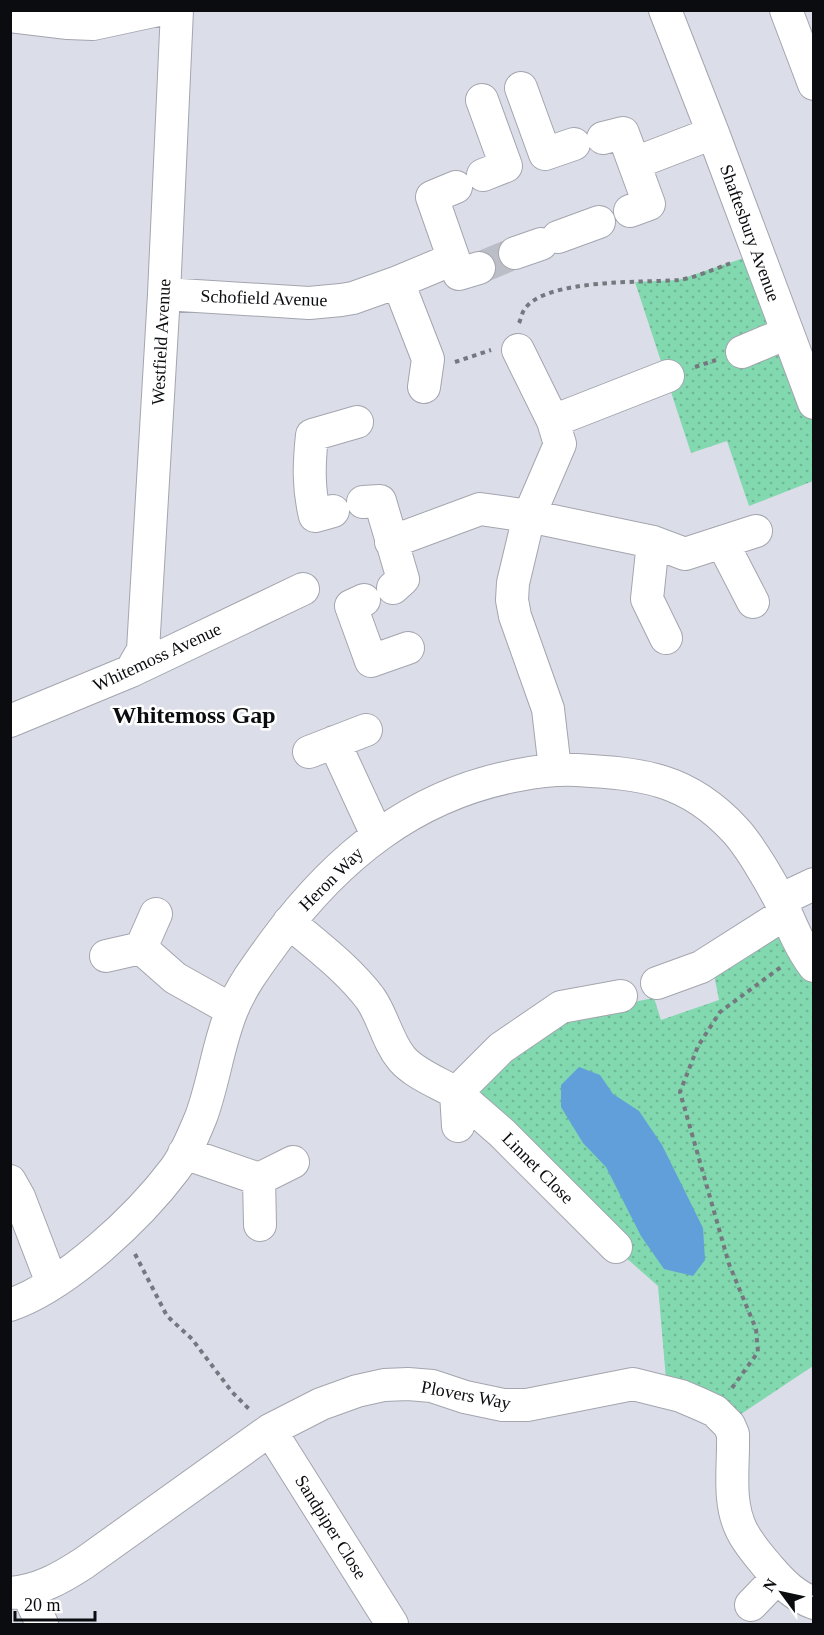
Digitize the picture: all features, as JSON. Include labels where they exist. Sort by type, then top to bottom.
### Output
[{"type":"street","points":[[10,16],[93,24],[158,10]]},
{"type":"street","name":"Westfield Avenue","points":[[131,670],[143,650],[164,294],[177,10]]},
{"type":"street","name":"Shaftesbury Avenue","points":[[665,10],[714,133],[813,403]]},
{"type":"street","points":[[786,10],[813,84]]},
{"type":"street","points":[[521,88],[545,154],[623,133],[649,204],[630,211]]},
{"type":"street","name":"Schofield Avenue","points":[[164,294],[309,303],[353,298],[398,282],[466,263],[432,197],[506,166],[482,100]]},
{"type":"street","points":[[634,163],[714,133]]},
{"type":"street","points":[[538,245],[599,222]]},
{"type":"street","points":[[398,282],[426,373]]},
{"type":"street","points":[[742,352],[787,333]]},
{"type":"street","points":[[512,341],[553,421],[560,444],[529,516],[513,583],[512,600],[515,616],[548,710],[555,768]]},
{"type":"street","points":[[553,421],[668,376]]},
{"type":"street","points":[[333,511],[315,516],[309,477],[312,435],[357,422]]},
{"type":"street","points":[[363,502],[380,501],[403,579],[393,588]]},
{"type":"street","points":[[392,542],[480,509],[529,516],[653,542],[685,554],[756,531]]},
{"type":"street","points":[[653,542],[647,599],[666,638]]},
{"type":"street","points":[[722,542],[753,602]]},
{"type":"street","name":"Whitemoss Avenue","points":[[10,722],[131,670],[303,589]]},
{"type":"street","points":[[364,600],[351,606],[371,661],[408,648]]},
{"type":"street","points":[[366,730],[321,747],[376,835]]},
{"type":"street","name":"Heron Way","points":[[10,1305],[30,1298],[86,1259],[144,1205],[176,1168],[207,1099],[232,1010],[252,972],[325,880],[376,835],[425,806],[465,788],[555,768],[630,774],[677,785],[737,831],[783,906],[808,959]]},
{"type":"street","points":[[657,982],[701,968],[813,885]]},
{"type":"street","points":[[141,948],[156,914]]},
{"type":"street","name":"Linnet Close","points":[[290,922],[358,983],[372,1000],[402,1059],[456,1093],[502,1133],[616,1246]]},
{"type":"street","points":[[106,956],[141,948]]},
{"type":"street","points":[[141,948],[175,978],[232,1010]]},
{"type":"street","points":[[458,1126],[456,1093],[501,1048],[561,1007],[621,996]]},
{"type":"street","points":[[184,1154],[259,1179],[293,1162]]},
{"type":"street","points":[[259,1179],[260,1225]]},
{"type":"street","points":[[10,1181],[19,1197],[52,1283]]},
{"type":"street","name":"Plovers Way","points":[[19,1592],[56,1580],[84,1563],[270,1430],[321,1404],[357,1390],[384,1385],[432,1386],[465,1397],[503,1405],[528,1405],[633,1384],[681,1396],[715,1411],[729,1425],[733,1434],[733,1491],[738,1521],[748,1542],[777,1578],[792,1592],[813,1603]]},
{"type":"street","name":"Sandpiper Close","points":[[270,1430],[392,1624]]},
{"type":"street","points":[[751,1605],[777,1578]]},
{"type":"street","points":[[19,1592],[42,1624]]},
{"type":"path","points":[[426,373],[512,341],[524,309],[541,297],[577,286],[682,279],[757,254]]},
{"type":"path","points":[[668,376],[742,352]]},
{"type":"path","points":[[715,1411],[758,1352],[756,1329],[729,1264],[680,1092],[698,1046],[720,1012],[759,982],[808,959]]},
{"type":"path","points":[[117,1231],[140,1260],[167,1316],[192,1339],[232,1392],[270,1430]]},
{"type":"green space","points":[[750,256],[813,422],[813,481],[749,506],[727,441],[691,453],[635,282],[678,280]]},
{"type":"green space","points":[[786,926],[813,976],[813,1366],[735,1418],[666,1379],[658,1286],[624,1256],[473,1088],[559,1016],[654,998],[661,1020],[719,1000],[714,974]]},
{"type":"water","points":[[579,1067],[600,1075],[613,1094],[639,1111],[662,1145],[703,1228],[705,1260],[693,1276],[664,1269],[641,1236],[606,1167],[583,1143],[561,1107],[561,1085]]},
{"type":"tunnel","points":[[479,268],[515,253]]},
{"type":"district","name":"Whitemoss Gap","points":[[194,715]]}]
